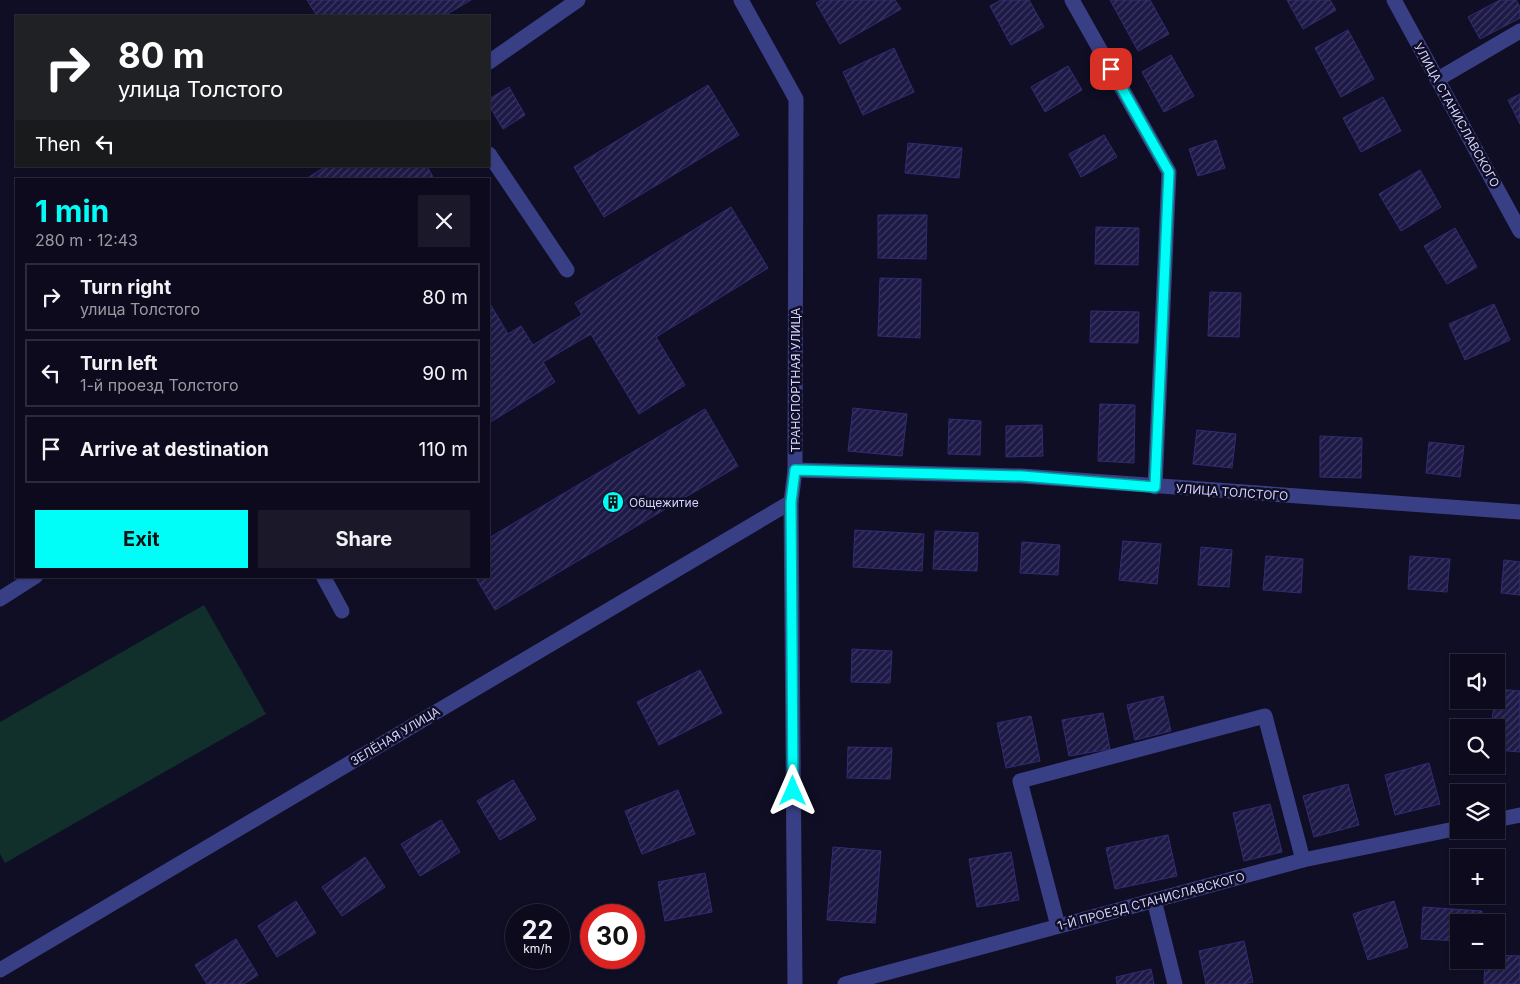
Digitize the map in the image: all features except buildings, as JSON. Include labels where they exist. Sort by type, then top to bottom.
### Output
[{"type":"street","points":[[490,61],[578,0]]},
{"type":"street","name":"ТРАНСПОРТНАЯ УЛИЦА","points":[[741,0],[796,99],[795,470],[791,502],[795,984]]},
{"type":"street","points":[[1072,0],[1169,172],[1155,487]]},
{"type":"street","name":"УЛИЦА СТАНИСЛАВСКОГО","points":[[1394,0],[1520,231]]},
{"type":"street","points":[[1438,79],[1520,30]]},
{"type":"street","points":[[490,155],[567,270]]},
{"type":"street","name":"УЛИЦА ТОЛСТОГО","points":[[795,470],[1022,476],[1520,512]]},
{"type":"street","name":"ЗЕЛЁНАЯ УЛИЦА","points":[[0,970],[791,502]]},
{"type":"street","points":[[0,599],[33,578]]},
{"type":"street","points":[[324,578],[342,611]]},
{"type":"street","points":[[1058,926],[1020,781],[1265,716],[1303,860]]},
{"type":"street","points":[[1505,818],[1520,815]]},
{"type":"street","name":"1-Й ПРОЕЗД СТАНИСЛАВСКОГО","points":[[845,984],[1303,860],[1450,830]]},
{"type":"street","points":[[1154,900],[1175,984]]},
{"type":"green space","points":[[204,605],[266,714],[5,863],[0,854],[0,722]]},
{"type":"place","name":"Общежитие","points":[[613,502]]},
{"type":"route","points":[[793,791],[791,502],[795,470],[1022,476],[1155,487],[1169,172],[1111,69]]}]
